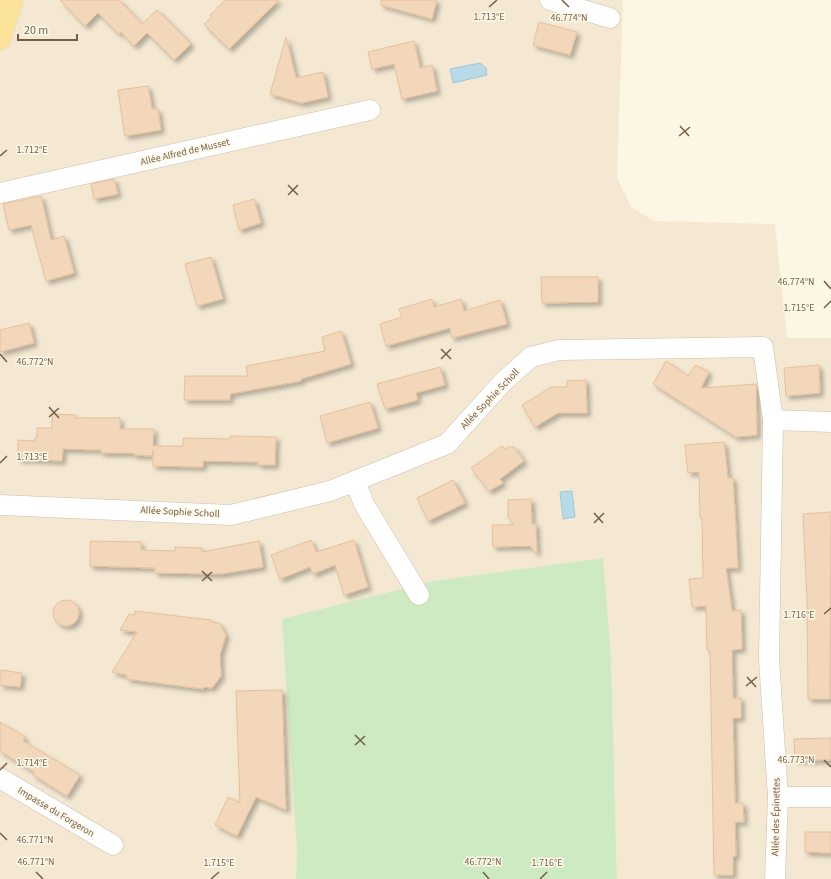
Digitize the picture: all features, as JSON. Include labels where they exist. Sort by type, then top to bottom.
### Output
[{"type":"main road","points":[[0,39],[6,10]]},
{"type":"street","points":[[550,0],[610,18]]},
{"type":"street","name":"Allée Alfred de Musset","points":[[0,193],[370,110]]},
{"type":"street","name":"Allée Sophie Scholl","points":[[0,505],[231,515],[330,491],[447,444],[504,381],[531,358],[559,350],[763,347],[773,420]]},
{"type":"street","points":[[773,420],[831,422]]},
{"type":"street","name":"Allée des Épinettes","points":[[773,420],[769,659],[778,797],[775,879]]},
{"type":"street","points":[[355,481],[364,504],[419,595]]},
{"type":"street","name":"Impasse du Forgeron","points":[[0,778],[113,845]]},
{"type":"street","points":[[778,797],[831,796]]},
{"type":"shaded area","points":[[0,0],[623,0],[617,178],[631,207],[654,221],[775,224],[787,338],[831,338],[831,879],[617,879],[611,655],[602,558],[297,849],[296,879],[0,879]]},
{"type":"green space","points":[[603,558],[611,655],[617,879],[296,879],[297,849],[282,619],[434,581]]},
{"type":"water","points":[[480,63],[486,68],[487,75],[453,83],[450,69]]},
{"type":"water","points":[[572,491],[575,517],[563,519],[560,492]]},
{"type":"building","points":[[60,0],[119,0],[142,24],[157,10],[191,44],[174,60],[147,33],[134,46],[121,32],[119,34],[98,13],[85,26]]},
{"type":"building","points":[[225,0],[279,0],[229,49],[204,24],[212,17],[210,15]]},
{"type":"building","points":[[381,0],[437,0],[432,19],[381,5]]},
{"type":"building","points":[[539,22],[577,32],[570,55],[533,45]]},
{"type":"building","points":[[286,37],[296,78],[323,72],[328,97],[302,103],[270,94]]},
{"type":"building","points":[[414,41],[420,68],[432,65],[437,91],[402,99],[394,64],[372,69],[368,52]]},
{"type":"building","points":[[148,86],[152,109],[158,109],[161,130],[125,136],[118,90]]},
{"type":"building","points":[[114,179],[118,194],[94,199],[91,184]]},
{"type":"building","points":[[41,196],[51,240],[64,236],[74,273],[46,281],[31,225],[9,230],[3,204]]},
{"type":"building","points":[[254,199],[261,223],[239,230],[233,205]]},
{"type":"building","points":[[211,257],[223,299],[197,306],[185,264]]},
{"type":"building","points":[[541,277],[598,277],[598,302],[542,303]]},
{"type":"building","points":[[432,299],[434,307],[461,299],[464,311],[500,300],[507,324],[452,338],[450,328],[386,346],[380,324],[402,317],[399,309]]},
{"type":"building","points":[[29,323],[34,343],[0,352],[0,330]]},
{"type":"building","points":[[341,331],[351,364],[301,379],[301,381],[230,394],[230,400],[184,400],[185,376],[248,376],[246,366],[325,351],[322,337]]},
{"type":"building","points":[[666,361],[688,376],[695,365],[709,372],[701,388],[756,384],[757,435],[736,437],[653,384]]},
{"type":"building","points":[[819,365],[820,393],[786,396],[784,368]]},
{"type":"building","points":[[440,367],[445,385],[416,393],[418,400],[385,409],[377,384]]},
{"type":"building","points":[[586,380],[587,413],[558,413],[535,427],[522,405],[551,387],[567,387],[567,381]]},
{"type":"building","points":[[370,402],[378,428],[327,443],[320,416]]},
{"type":"building","points":[[52,414],[75,415],[75,418],[120,418],[120,429],[154,429],[153,446],[183,446],[183,438],[230,439],[230,436],[276,437],[275,465],[258,465],[258,462],[203,461],[203,467],[153,466],[153,456],[134,455],[134,453],[101,453],[101,450],[63,449],[62,461],[18,459],[18,440],[35,441],[35,438],[37,438],[37,428],[52,428]]},
{"type":"building","points":[[724,442],[728,478],[733,478],[738,568],[726,568],[732,611],[741,610],[742,649],[732,650],[733,698],[741,698],[741,718],[733,718],[735,803],[743,803],[744,822],[735,822],[736,856],[733,856],[733,875],[714,875],[710,650],[707,650],[706,606],[692,607],[689,579],[703,578],[702,518],[700,518],[699,472],[688,473],[685,445]]},
{"type":"building","points":[[502,446],[505,449],[508,447],[514,447],[524,461],[500,479],[503,483],[489,491],[471,468]]},
{"type":"building","points":[[453,480],[465,503],[428,521],[417,498]]},
{"type":"building","points":[[531,499],[532,524],[536,524],[537,554],[530,546],[493,547],[492,525],[514,525],[508,517],[508,500]]},
{"type":"building","points":[[831,512],[830,699],[808,699],[807,599],[803,514]]},
{"type":"building","points":[[311,540],[316,552],[354,540],[368,587],[344,595],[335,565],[313,574],[310,567],[280,579],[271,555]]},
{"type":"building","points":[[90,541],[141,542],[141,550],[175,551],[175,547],[202,548],[202,552],[259,541],[263,567],[221,574],[155,573],[155,568],[90,566]]},
{"type":"building","points":[[66,600],[75,604],[79,613],[75,622],[66,626],[57,622],[53,613],[57,604]]},
{"type":"building","points":[[135,611],[211,620],[211,622],[219,623],[226,635],[220,655],[221,676],[212,688],[204,687],[203,689],[127,679],[127,675],[112,672],[137,632],[120,630],[129,614],[134,615]]},
{"type":"building","points":[[0,670],[22,673],[20,687],[0,685]]},
{"type":"building","points":[[282,690],[286,810],[256,797],[237,836],[215,825],[228,797],[240,803],[236,691]]},
{"type":"building","points":[[0,722],[25,737],[23,741],[80,775],[67,796],[33,775],[34,772],[0,751]]},
{"type":"building","points":[[831,738],[831,760],[795,760],[794,739]]},
{"type":"building","points":[[805,832],[831,832],[831,853],[805,852]]}]
